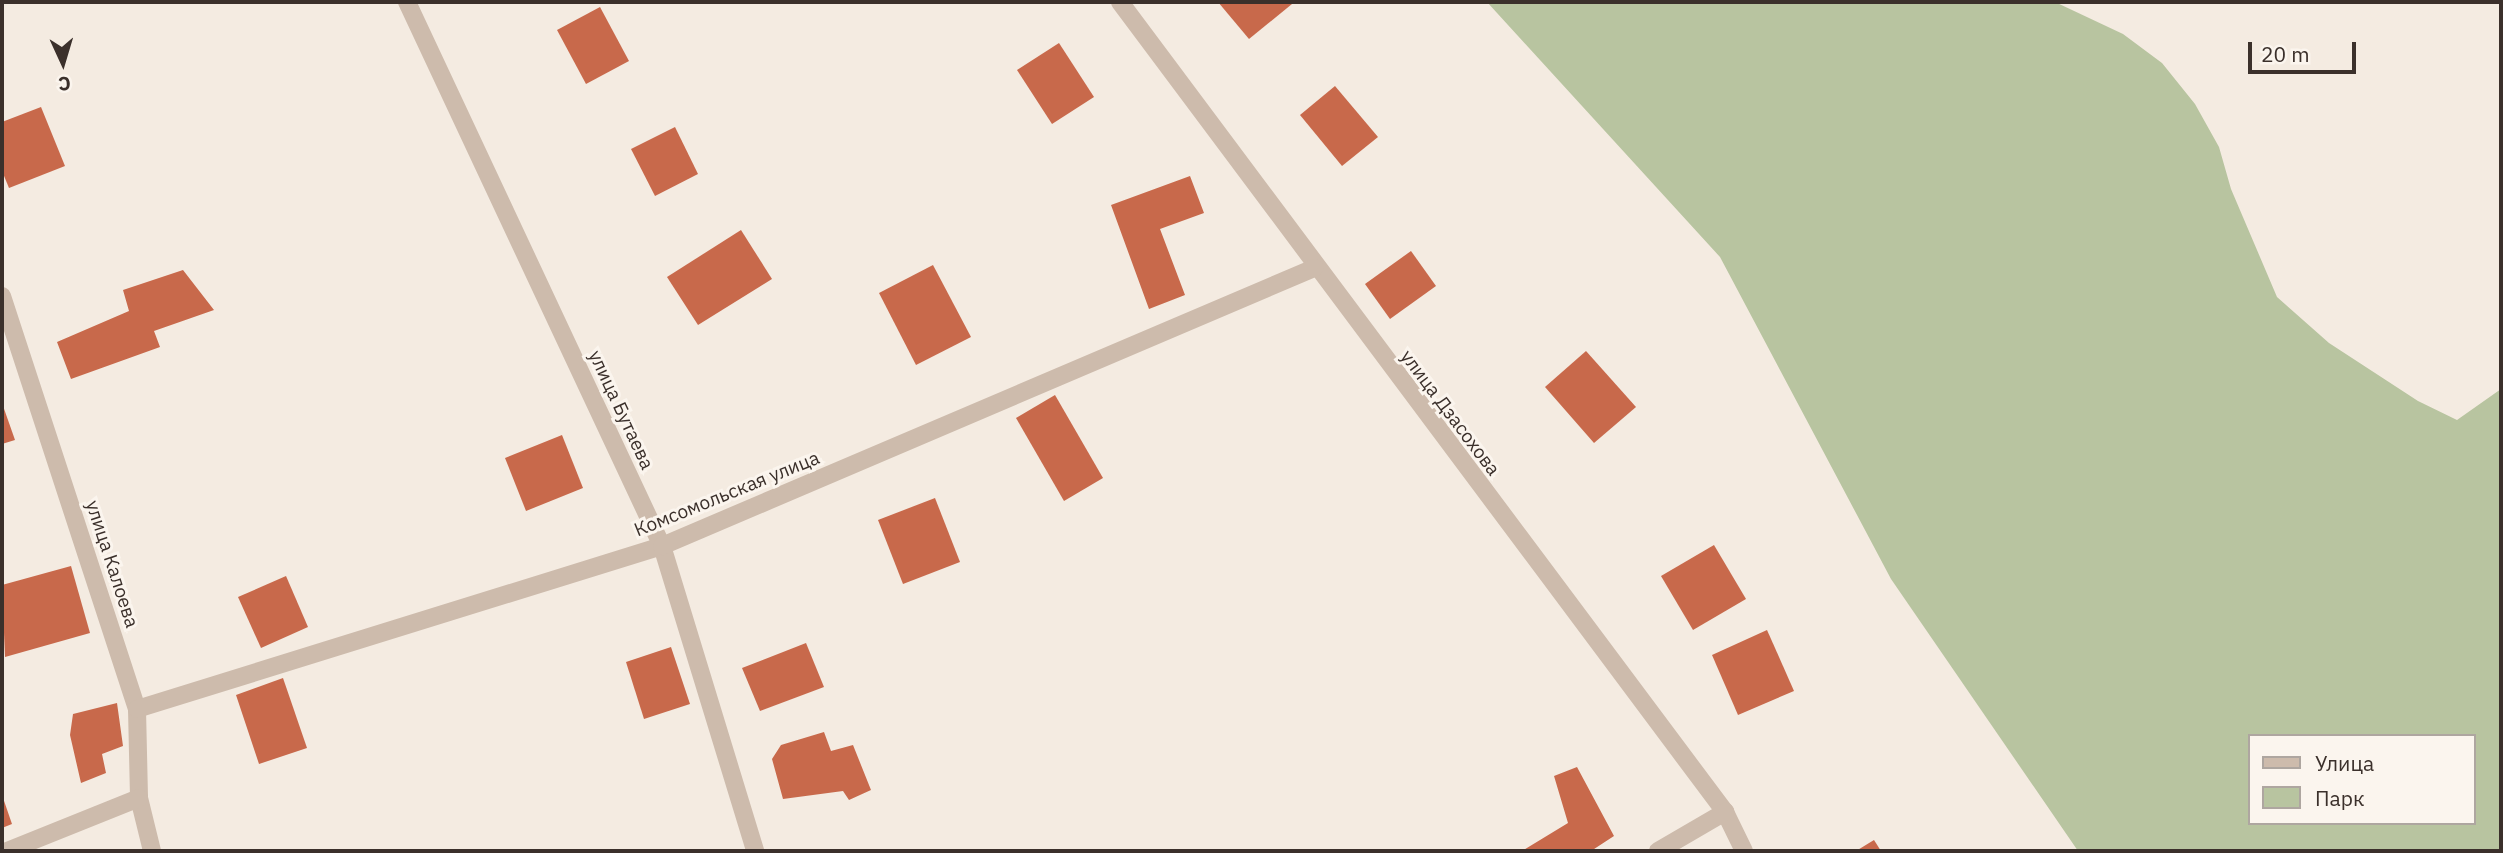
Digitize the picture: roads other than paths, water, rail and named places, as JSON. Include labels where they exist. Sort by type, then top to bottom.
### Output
[{"type":"street","name":"улица Бутаева","points":[[407,2],[662,546],[755,851]]},
{"type":"street","name":"улица Дзасохова","points":[[1120,2],[1314,268],[1725,812],[1744,851]]},
{"type":"street","name":"Комсомольская улица","points":[[137,709],[662,546],[1314,268]]},
{"type":"street","name":"улица Калоева","points":[[2,299],[137,709],[139,798],[152,851]]},
{"type":"street","points":[[7,851],[139,798]]},
{"type":"street","points":[[1658,851],[1725,812]]}]
